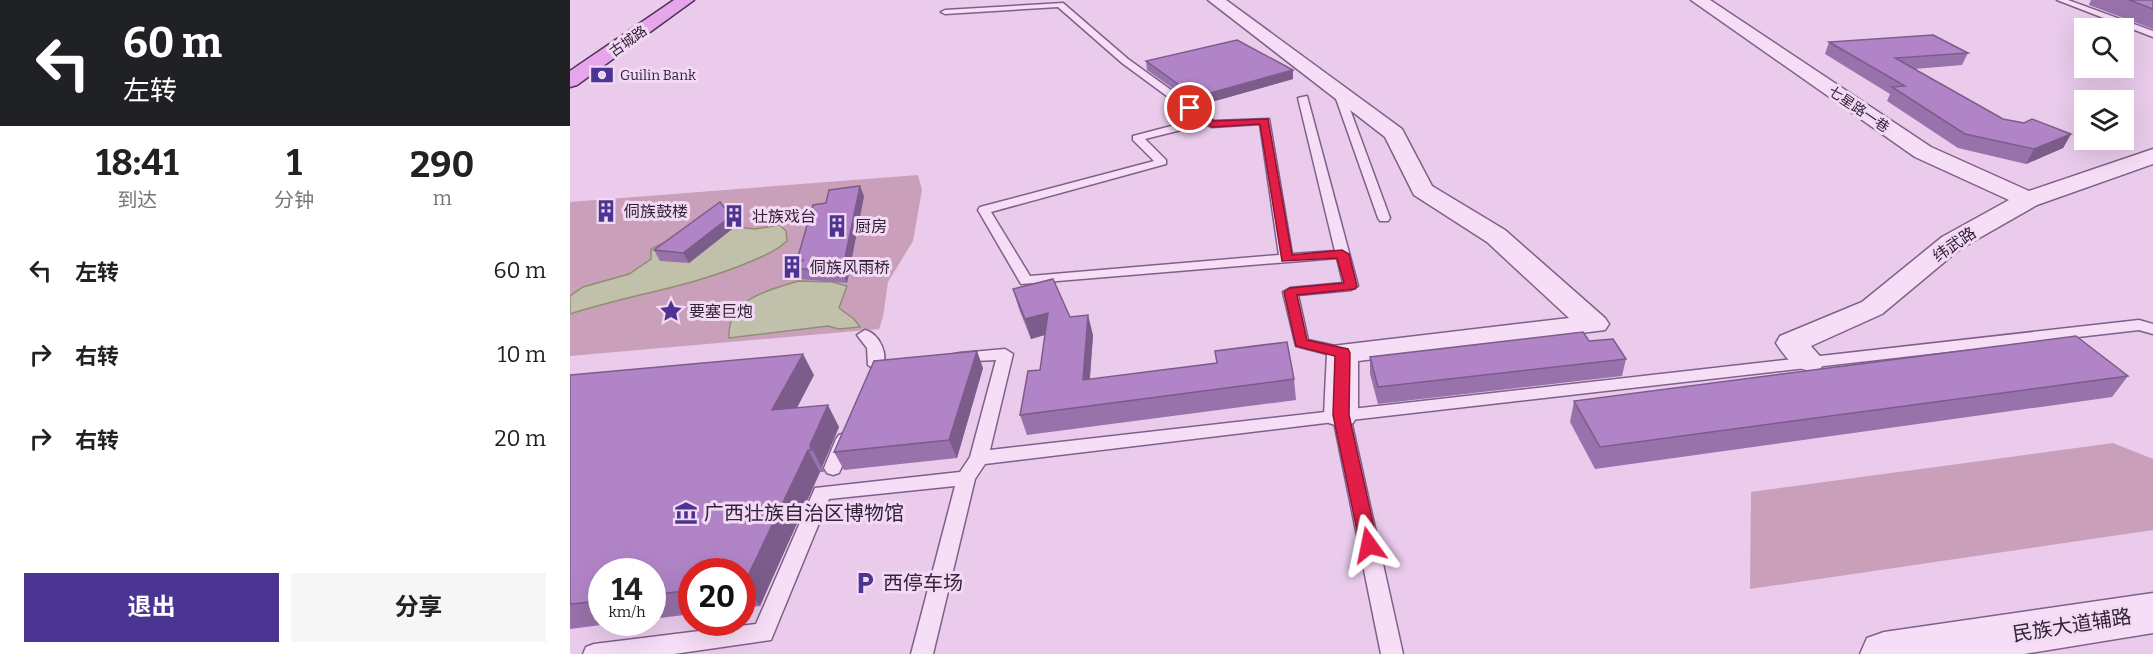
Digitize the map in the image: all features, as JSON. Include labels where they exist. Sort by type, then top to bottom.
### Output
[{"type":"main road","name":"古城路","points":[[570,63],[662,0]]},
{"type":"main road","name":"古城路","points":[[570,81],[686,0]]},
{"type":"street","points":[[1216,0],[1394,134],[1422,190],[1496,236],[1594,324],[1343,353],[1341,415]]},
{"type":"street","name":"七星路一巷","points":[[1699,0],[1923,152],[2028,200]]},
{"type":"street","name":"纬武路","points":[[1809,362],[1791,344],[1872,308],[1951,243],[2028,200],[2153,156]]},
{"type":"street","name":"民族大道辅路","points":[[1884,654],[2153,613]]},
{"type":"lane","points":[[2061,0],[2153,34]]},
{"type":"lane","points":[[945,12],[1060,5],[1125,61],[1212,124],[1264,121],[1286,259]]},
{"type":"lane","points":[[1340,93],[1384,218]]},
{"type":"lane","points":[[1303,98],[1351,286],[1290,292],[1300,343],[1343,353]]},
{"type":"lane","points":[[1206,120],[1137,138],[1162,162],[984,210],[1026,281],[1342,254]]},
{"type":"lane","points":[[979,458],[2139,325],[2153,329]]},
{"type":"lane","points":[[866,335],[874,342],[882,364],[867,385]]},
{"type":"lane","points":[[922,654],[966,478],[979,458],[1005,354],[946,359]]},
{"type":"lane","points":[[1341,415],[1392,654]]},
{"type":"lane","points":[[833,468],[850,427]]},
{"type":"lane","points":[[594,654],[763,633],[822,493],[966,478]]},
{"type":"shaded area","points":[[918,175],[922,190],[913,241],[888,282],[879,329],[570,356],[570,202]]},
{"type":"shaded area","points":[[717,225],[755,229],[780,225],[786,231],[787,241],[768,254],[725,271],[682,285],[570,314],[570,296],[583,287],[629,274],[651,259],[651,249],[663,243],[673,244]]},
{"type":"shaded area","points":[[798,281],[832,282],[847,286],[839,308],[854,319],[860,327],[839,329],[828,326],[729,338],[730,324],[742,305],[762,293]]},
{"type":"shaded area","points":[[2113,443],[2153,459],[2153,530],[1750,589],[1751,492]]},
{"type":"building","points":[[2129,0],[2153,0],[2153,9]]},
{"type":"building","points":[[1933,35],[1968,53],[1895,58],[2003,119],[2024,123],[2032,119],[2071,134],[2034,149],[1965,134],[1892,87],[1905,86],[1829,42]]},
{"type":"building","points":[[1237,40],[1293,70],[1196,97],[1146,61]]},
{"type":"building","points":[[860,186],[842,272],[794,268],[803,260],[797,260],[813,205],[826,203],[829,190]]},
{"type":"building","points":[[720,202],[731,216],[683,253],[654,250]]},
{"type":"building","points":[[1053,279],[1070,317],[1088,315],[1083,380],[1217,363],[1215,351],[1287,342],[1294,379],[1020,415],[1028,371],[1040,370],[1048,313],[1025,319],[1013,289]]},
{"type":"building","points":[[1583,332],[1589,341],[1613,339],[1626,359],[1378,387],[1370,357]]},
{"type":"building","points":[[2076,336],[2128,376],[1600,447],[1574,401]]},
{"type":"building","points":[[977,351],[949,440],[834,452],[874,361]]},
{"type":"building","name":"广西壮族自治区博物馆","points":[[803,354],[772,410],[828,405],[810,445],[811,450],[808,450],[756,559],[678,558],[678,592],[666,593],[666,558],[588,558],[588,602],[570,604],[570,375]]},
{"type":"place","name":"Guilin Bank","points":[[602,75]]},
{"type":"place","name":"侗族鼓楼","points":[[606,211]]},
{"type":"place","name":"壮族戏台","points":[[734,216]]},
{"type":"place","name":"厨房","points":[[837,226]]},
{"type":"place","name":"侗族风雨桥","points":[[792,267]]},
{"type":"place","name":"要塞巨炮","points":[[671,311]]},
{"type":"place","name":"广西壮族自治区博物馆","points":[[686,513]]},
{"type":"place","name":"西停车场","points":[[865,583]]},
{"type":"route","points":[[1190,108],[1212,124],[1264,121],[1286,259],[1342,254],[1351,286],[1290,292],[1300,343],[1343,353],[1341,415],[1369,545]]}]
